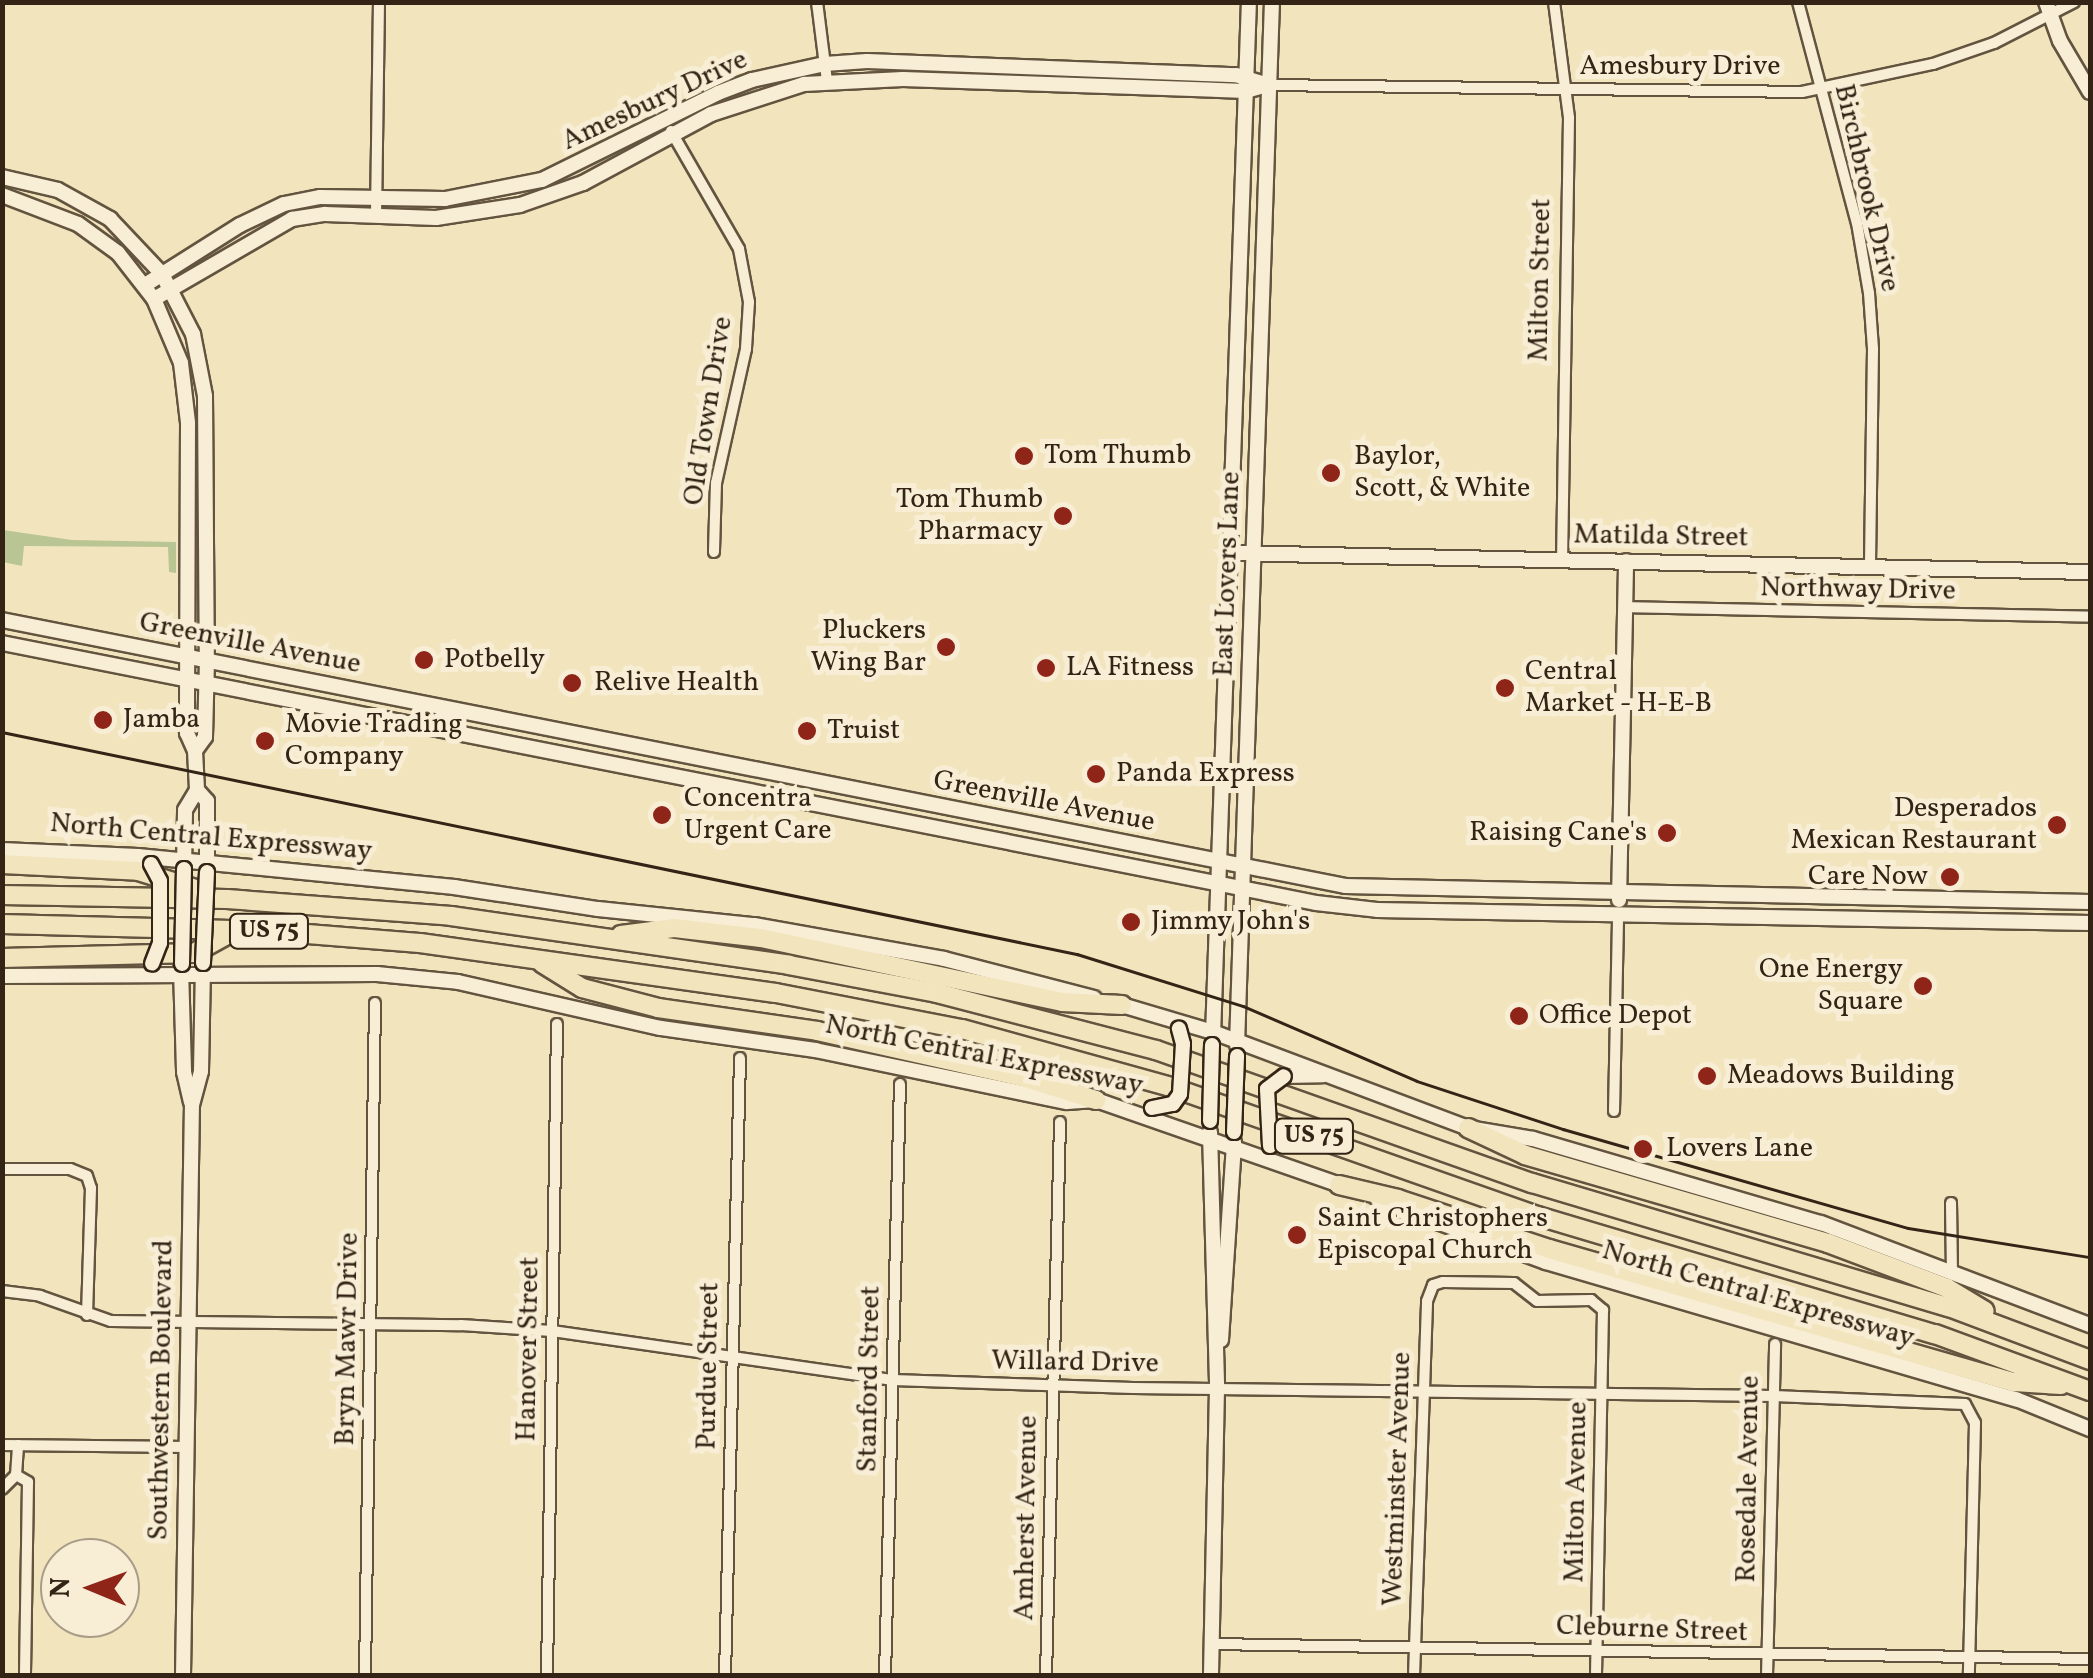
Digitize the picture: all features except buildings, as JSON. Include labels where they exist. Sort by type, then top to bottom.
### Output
[{"type":"highway","points":[[2,864],[138,871],[226,899]]},
{"type":"highway","name":"North Central Expressway","points":[[2,894],[226,899],[452,916],[864,979],[1084,1029],[1300,1099],[1550,1188],[2020,1331],[2090,1360]]},
{"type":"highway","name":"North Central Expressway","points":[[2,924],[236,930],[364,938],[533,958],[851,1006],[1071,1057],[1239,1110],[1574,1228],[1899,1322],[2084,1388]]},
{"type":"highway","points":[[601,938],[674,928],[761,938],[1062,1002],[1122,1005]]},
{"type":"highway","points":[[2,958],[194,953],[236,930]]},
{"type":"highway","points":[[533,958],[582,988],[658,1008],[817,1032],[1019,1076],[1096,1100]]},
{"type":"highway","points":[[1468,1128],[1524,1155],[1828,1242],[1946,1288],[2020,1331]]},
{"type":"highway","points":[[1339,1184],[1398,1199],[1549,1250],[2014,1382],[2084,1388]]},
{"type":"main road","name":"East Lovers Lane","points":[[1210,1139],[1249,2]]},
{"type":"main road","name":"East Lovers Lane","points":[[1234,1140],[1272,2]]},
{"type":"main road","points":[[2048,9],[2090,92]]},
{"type":"main road","name":"Amesbury Drive","points":[[145,285],[284,204],[320,197],[445,199],[525,185],[668,126],[752,80],[824,64],[868,61],[1035,66],[1270,85]]},
{"type":"main road","points":[[1034,84],[1035,66]]},
{"type":"main road","name":"Amesbury Drive","points":[[154,299],[292,219],[325,214],[459,216],[528,203],[583,183],[668,126],[757,96],[827,81],[1246,83]]},
{"type":"main road","points":[[5,196],[8,178]]},
{"type":"main road","name":"Southwestern Boulevard","points":[[8,178],[58,190],[95,208],[137,244],[162,274],[193,334],[204,378],[207,685],[205,737],[195,752]]},
{"type":"main road","points":[[525,185],[528,203]]},
{"type":"main road","name":"Southwestern Boulevard","points":[[5,196],[99,237],[145,285],[172,335],[186,392],[187,733],[195,752],[197,790],[185,810],[181,970],[184,1072],[192,1105]]},
{"type":"main road","points":[[1239,320],[1262,319]]},
{"type":"main road","name":"Matilda Street","points":[[1231,553],[2090,572]]},
{"type":"main road","points":[[1618,913],[1626,561]]},
{"type":"main road","points":[[186,611],[204,610]]},
{"type":"main road","points":[[5,644],[7,621]]},
{"type":"main road","name":"Greenville Avenue","points":[[7,621],[1244,867],[1378,889],[2090,902]]},
{"type":"main road","name":"Greenville Avenue","points":[[5,644],[1316,904],[1377,910],[2090,923]]},
{"type":"main road","points":[[378,719],[384,696]]},
{"type":"main road","points":[[522,746],[526,724]]},
{"type":"main road","points":[[690,780],[694,758]]},
{"type":"main road","name":"Southwestern Boulevard","points":[[183,1676],[192,1105],[201,1070],[208,868],[207,801],[197,790]]},
{"type":"main road","name":"North Central Expressway","points":[[2,850],[454,888],[792,931],[944,958],[1162,1016],[1237,1048],[1334,1075],[1468,1128],[1533,1139],[1766,1207],[2090,1325]]},
{"type":"main road","points":[[147,861],[160,882],[160,942],[148,970]]},
{"type":"main road","points":[[1856,897],[1856,919]]},
{"type":"main road","points":[[1967,921],[1968,900]]},
{"type":"main road","name":"North Central Expressway","points":[[2,976],[203,969],[377,974],[458,982],[661,1028],[815,1050],[1068,1102],[1096,1100],[1210,1139],[1234,1140],[1286,1166],[1546,1262],[2016,1399],[2090,1429]]},
{"type":"main road","points":[[1136,1112],[1173,1104],[1180,1094],[1183,1044],[1179,1029],[1162,1016]]},
{"type":"main road","points":[[1286,1166],[1270,1146],[1267,1089],[1284,1076],[1334,1075]]},
{"type":"main road","points":[[1210,1139],[1216,1388],[1210,1676]]},
{"type":"main road","points":[[1216,1388],[1234,1140]]},
{"type":"street","points":[[376,216],[379,2]]},
{"type":"street","points":[[818,2],[827,81]]},
{"type":"street","name":"Milton Street","points":[[1554,2],[1568,92],[1562,560]]},
{"type":"street","name":"Birchbrook Drive","points":[[1798,2],[1856,223],[1869,293],[1873,349],[1870,566]]},
{"type":"street","name":"Amesbury Drive","points":[[1270,85],[1568,92],[1821,89],[1933,64],[1994,43],[2048,9],[2074,2]]},
{"type":"street","name":"Old Town Drive","points":[[668,126],[739,249],[750,302],[746,349],[716,483],[714,552]]},
{"type":"street","name":"Northway Drive","points":[[1625,608],[2090,617]]},
{"type":"street","points":[[1614,1111],[1618,913]]},
{"type":"street","name":"Bryn Mawr Drive","points":[[365,1676],[376,1003]]},
{"type":"street","name":"Hanover Street","points":[[547,1676],[557,1024]]},
{"type":"street","name":"Purdue Street","points":[[725,1676],[740,1058]]},
{"type":"street","name":"Stanford Street","points":[[885,1676],[900,1084]]},
{"type":"street","name":"Amherst Avenue","points":[[1046,1676],[1060,1122]]},
{"type":"street","points":[[2,1170],[70,1169],[87,1176],[91,1188],[87,1315]]},
{"type":"street","points":[[1951,1203],[1952,1273]]},
{"type":"street","name":"Westminster Avenue","points":[[1414,1676],[1427,1302],[1433,1285],[1514,1283],[1537,1300],[1592,1300],[1603,1310]]},
{"type":"street","name":"Willard Drive","points":[[2,1291],[40,1296],[111,1321],[552,1331],[893,1380],[1774,1396],[1965,1404],[1975,1422],[1970,1658]]},
{"type":"street","name":"Milton Avenue","points":[[1596,1676],[1603,1310]]},
{"type":"street","name":"Rosedale Avenue","points":[[1767,1676],[1775,1344]]},
{"type":"street","points":[[2,1445],[187,1447]]},
{"type":"street","points":[[2,1489],[16,1475],[18,1445]]},
{"type":"street","points":[[16,1475],[28,1482],[25,1676]]},
{"type":"street","name":"Cleburne Street","points":[[1212,1644],[2090,1659]]},
{"type":"street","points":[[1969,1676],[1970,1658]]},
{"type":"green space","points":[[3,530],[72,540],[176,542],[176,573],[169,572],[168,547],[24,546],[22,566],[3,562]]},
{"type":"tram line","points":[[2,732],[1077,954],[1243,1006],[1417,1081],[1563,1129],[1908,1228],[2090,1257]]},
{"type":"place","name":"Tom Thumb","points":[[1024,456]]},
{"type":"place","name":"Baylor, Scott, & White","points":[[1331,473]]},
{"type":"place","name":"Tom Thumb Pharmacy","points":[[1063,516]]},
{"type":"place","name":"Pluckers Wing Bar","points":[[946,647]]},
{"type":"place","name":"Potbelly","points":[[424,660]]},
{"type":"place","name":"LA Fitness","points":[[1046,668]]},
{"type":"place","name":"Relive Health","points":[[572,683]]},
{"type":"place","name":"Central Market - H-E-B","points":[[1505,688]]},
{"type":"place","name":"Jamba","points":[[103,720]]},
{"type":"place","name":"Truist","points":[[807,731]]},
{"type":"place","name":"Movie Trading Company","points":[[265,741]]},
{"type":"place","name":"Panda Express","points":[[1096,774]]},
{"type":"place","name":"Concentra Urgent Care","points":[[662,815]]},
{"type":"place","name":"Desperados Mexican Restaurant","points":[[2057,825]]},
{"type":"place","name":"Raising Cane's","points":[[1667,833]]},
{"type":"place","name":"Care Now","points":[[1950,877]]},
{"type":"place","name":"Jimmy John's","points":[[1131,922]]},
{"type":"place","name":"One Energy Square","points":[[1923,986]]},
{"type":"place","name":"Office Depot","points":[[1519,1016]]},
{"type":"place","name":"Meadows Building","points":[[1707,1076]]},
{"type":"place","name":"Lovers Lane","points":[[1643,1149]]},
{"type":"place","name":"Saint Christophers Episcopal Church","points":[[1297,1235]]}]
